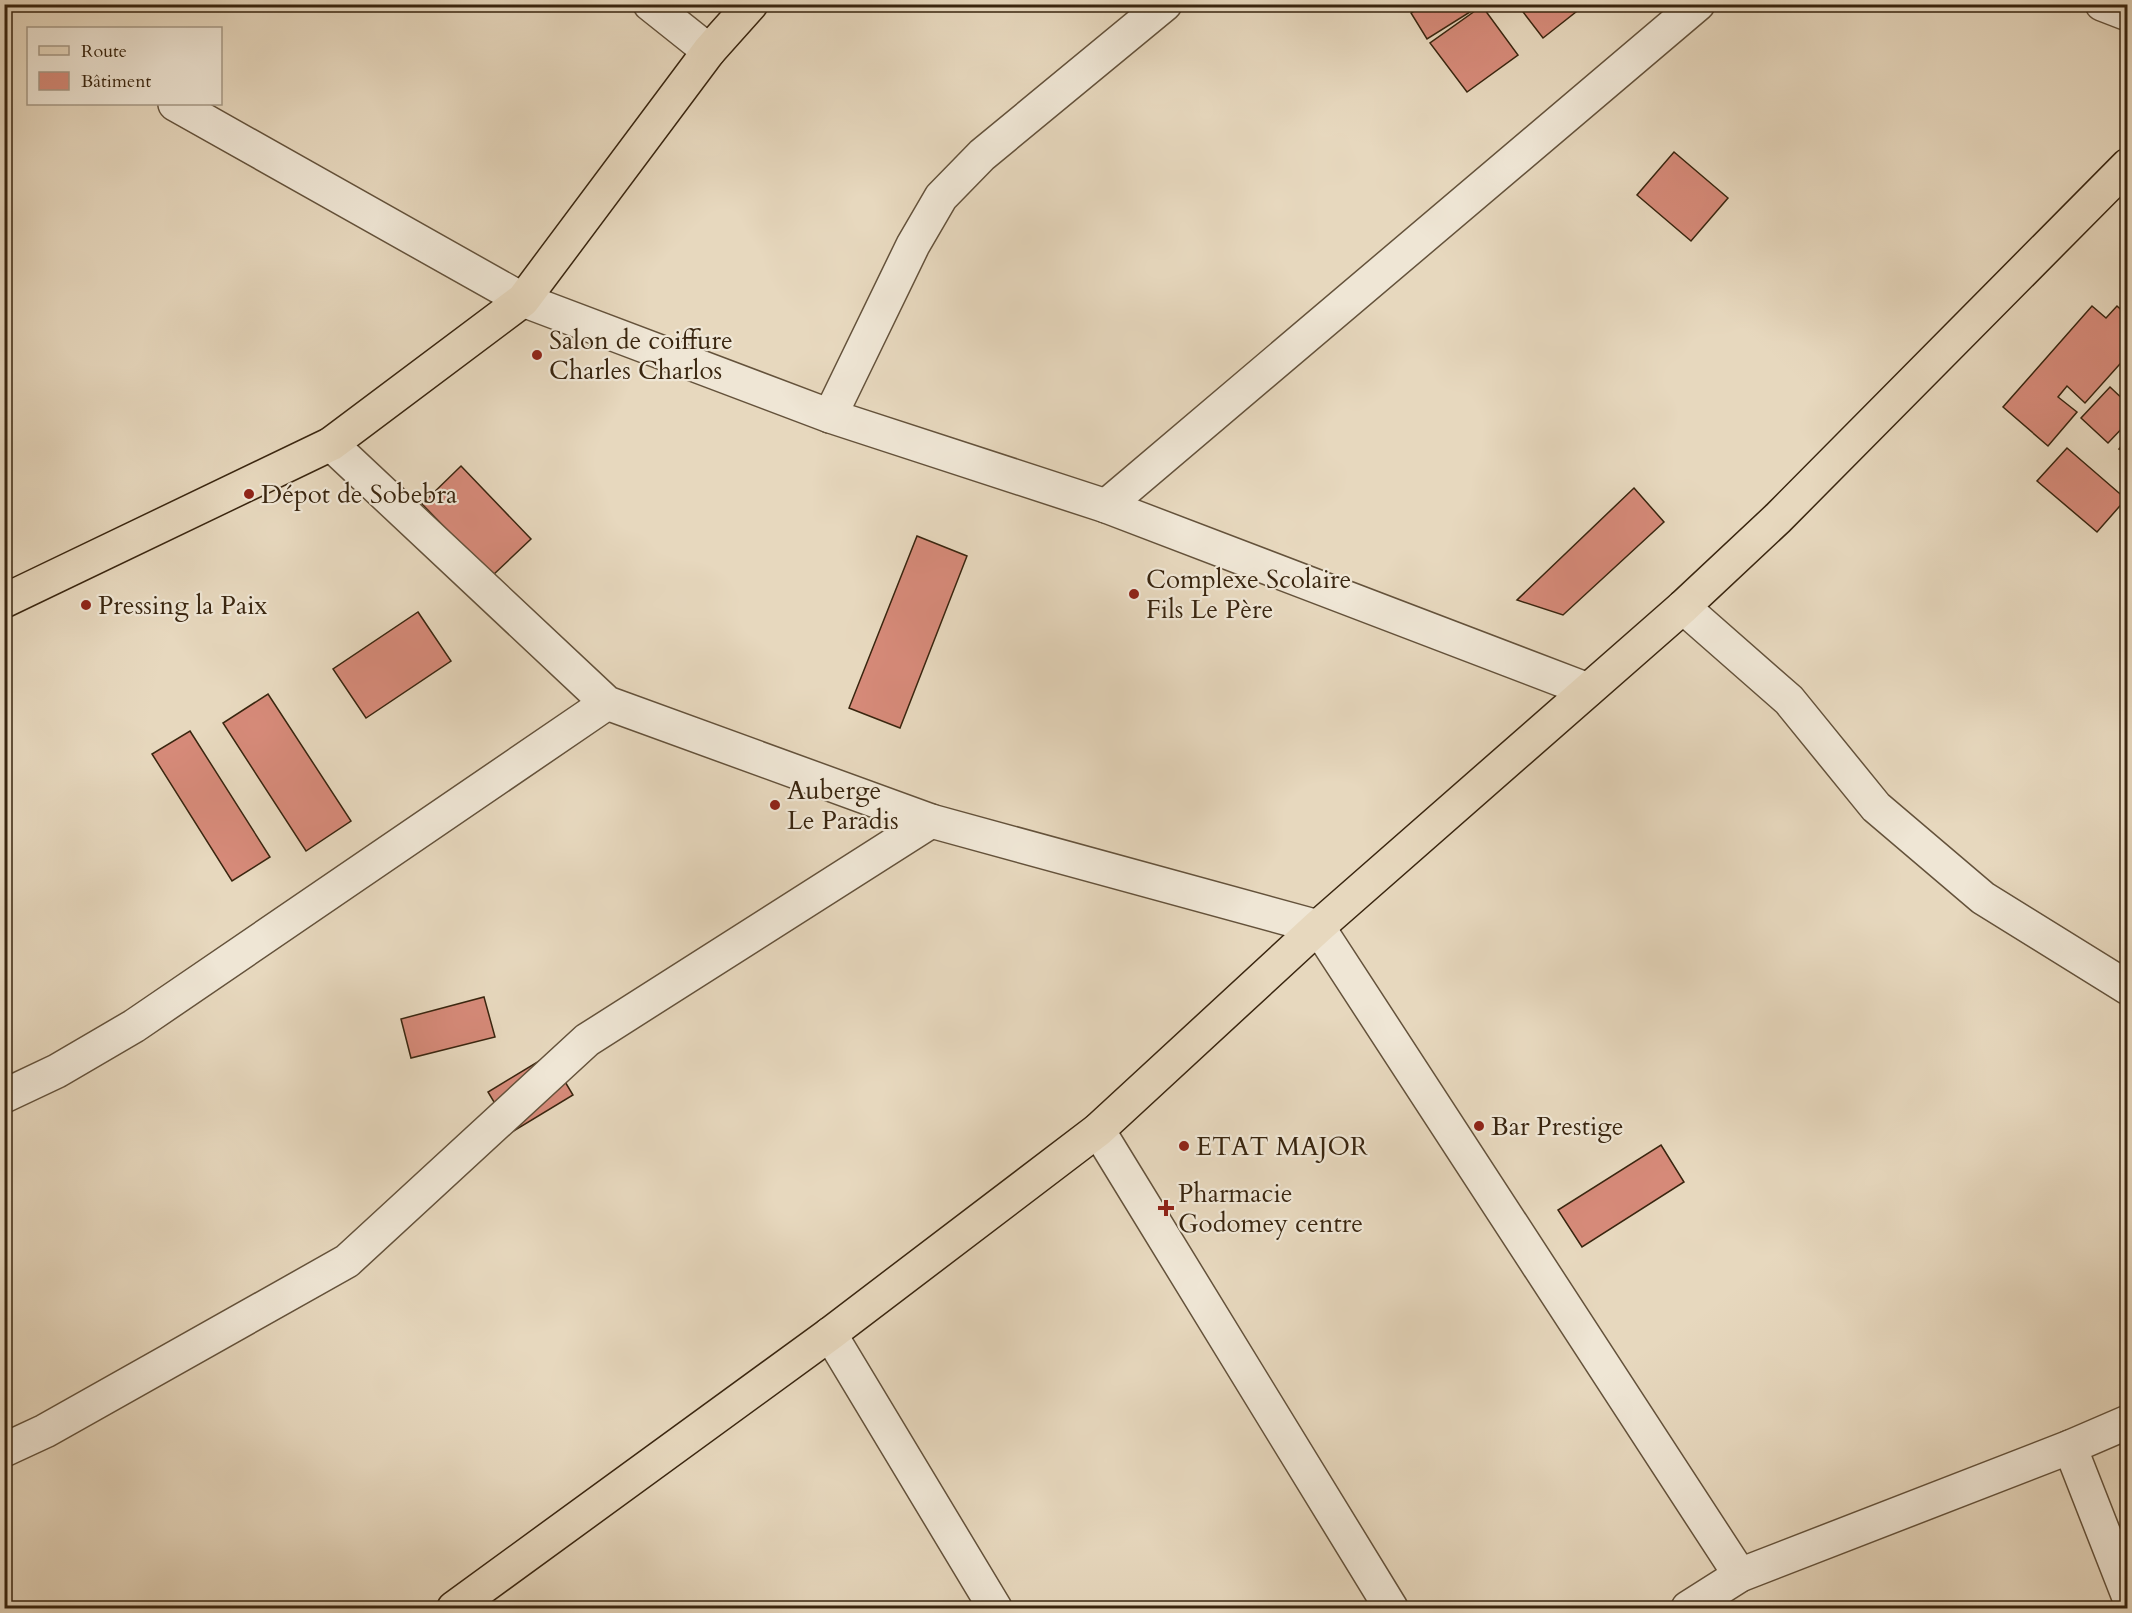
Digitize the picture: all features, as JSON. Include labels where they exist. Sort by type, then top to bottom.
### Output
[{"type":"main road","points":[[4,601],[331,444],[523,300],[709,51],[752,4]]},
{"type":"main road","points":[[454,1608],[830,1334],[1098,1130],[1318,927],[1683,607],[1778,518],[2126,171]]},
{"type":"street","points":[[650,4],[709,51]]},
{"type":"street","points":[[830,416],[913,245],[941,196],[982,155],[1165,4]]},
{"type":"street","points":[[1106,506],[1698,4]]},
{"type":"street","points":[[2102,4],[2127,14]]},
{"type":"street","points":[[177,105],[523,300],[830,416],[1106,506],[1588,690]]},
{"type":"street","points":[[331,444],[607,703],[931,821],[1318,927],[1740,1575]]},
{"type":"street","points":[[1683,607],[1789,700],[1876,807],[1983,898],[2127,988]]},
{"type":"street","points":[[4,1096],[57,1071],[134,1026],[607,703]]},
{"type":"street","points":[[4,1450],[45,1431],[347,1261],[586,1040],[931,821]]},
{"type":"street","points":[[1098,1130],[1391,1608]]},
{"type":"street","points":[[830,1334],[995,1608]]},
{"type":"street","points":[[1688,1608],[1740,1575],[2070,1447],[2127,1422]]},
{"type":"street","points":[[2070,1447],[2127,1595]]},
{"type":"building","points":[[1425,4],[1476,4],[1478,7],[1427,39],[1411,13]]},
{"type":"building","points":[[1517,4],[1586,4],[1543,38]]},
{"type":"building","points":[[1482,6],[1518,55],[1467,92],[1430,43]]},
{"type":"building","points":[[1674,152],[1728,198],[1691,241],[1637,195]]},
{"type":"building","points":[[2092,306],[2106,318],[2117,306],[2128,316],[2128,355],[2085,403],[2067,386],[2058,397],[2077,412],[2048,446],[2003,407]]},
{"type":"building","points":[[2110,387],[2128,404],[2128,422],[2108,443],[2081,418]]},
{"type":"building","points":[[2128,437],[2128,454],[2119,449]]},
{"type":"building","points":[[2067,448],[2126,499],[2097,532],[2037,481]]},
{"type":"building","points":[[461,466],[531,539],[492,576],[422,504]]},
{"type":"building","points":[[1634,488],[1664,522],[1563,615],[1517,600]]},
{"type":"building","points":[[917,536],[967,556],[900,728],[849,708]]},
{"type":"building","points":[[418,612],[451,661],[366,718],[333,669]]},
{"type":"building","points":[[268,694],[351,821],[306,851],[223,723]]},
{"type":"building","points":[[190,731],[270,857],[232,881],[152,754]]},
{"type":"building","points":[[484,997],[495,1037],[411,1058],[401,1019]]},
{"type":"building","points":[[549,1055],[573,1095],[512,1132],[488,1092]]},
{"type":"building","points":[[1661,1145],[1684,1182],[1582,1247],[1558,1210]]},
{"type":"place","name":"Salon de coiffure Charles Charlos","points":[[537,355]]},
{"type":"place","name":"Dépot de Sobebra","points":[[249,494]]},
{"type":"place","name":"Complexe Scolaire Fils Le Père","points":[[1134,594]]},
{"type":"place","name":"Pressing la Paix","points":[[86,605]]},
{"type":"place","name":"Auberge Le Paradis","points":[[775,805]]},
{"type":"place","name":"Bar Prestige","points":[[1479,1126]]},
{"type":"place","name":"ETAT MAJOR","points":[[1184,1146]]},
{"type":"place","name":"Pharmacie Godomey centre","points":[[1166,1208]]}]
